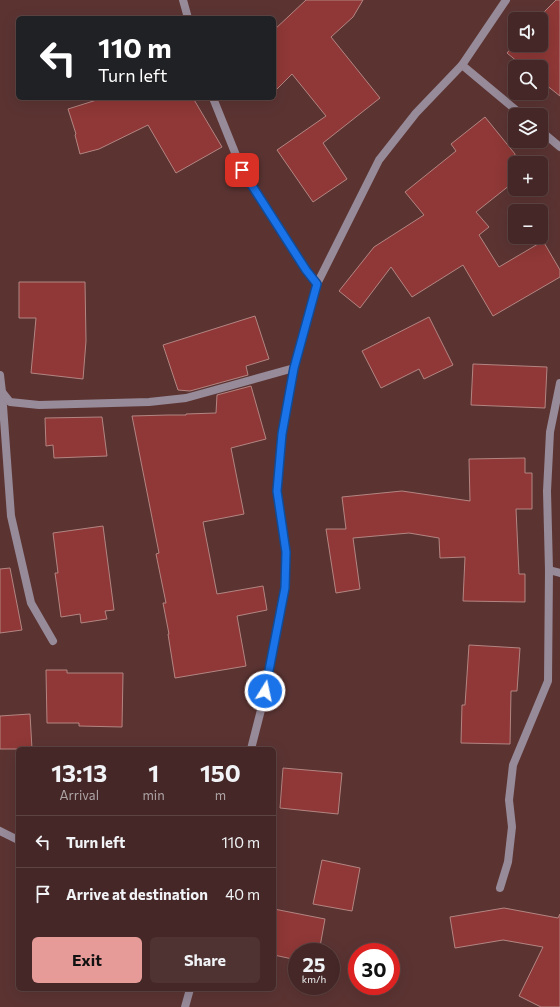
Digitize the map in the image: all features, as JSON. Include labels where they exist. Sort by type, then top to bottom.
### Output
[{"type":"street","points":[[183,0],[187,16]]},
{"type":"street","points":[[252,747],[262,706],[285,588],[286,552],[277,491],[282,434],[294,368],[317,284],[379,160],[416,113],[462,65],[506,0]]},
{"type":"street","points":[[462,65],[514,108]]},
{"type":"street","points":[[214,100],[242,170],[306,270],[317,284]]},
{"type":"street","points":[[548,137],[560,147]]},
{"type":"street","points":[[2,392],[10,402],[39,405],[149,402],[186,398],[294,368]]},
{"type":"street","points":[[0,375],[11,516],[30,603],[53,641]]},
{"type":"street","points":[[500,888],[508,862],[512,827],[509,800],[513,765],[548,681],[549,570],[547,491],[550,432],[560,383]]},
{"type":"street","points":[[549,570],[560,573]]},
{"type":"street","points":[[0,831],[16,839]]},
{"type":"street","points":[[185,1007],[189,991]]},
{"type":"building","points":[[306,0],[363,0],[353,17],[331,37],[380,98],[323,143],[347,179],[313,202],[277,150],[326,116],[292,74],[276,90],[276,28]]},
{"type":"building","points":[[556,0],[560,0],[560,96],[548,87],[548,60],[516,60],[507,53],[548,52],[548,12],[544,12]]},
{"type":"building","points":[[97,100],[194,100],[222,147],[176,173],[148,125],[99,149],[80,154],[76,134],[68,109]]},
{"type":"building","points":[[485,117],[508,145],[508,148],[510,148],[515,154],[515,156],[508,156],[508,187],[476,212],[489,227],[479,235],[499,267],[538,244],[545,244],[560,270],[560,277],[493,316],[463,265],[412,297],[391,267],[360,308],[339,291],[374,247],[424,215],[405,192],[456,151],[451,144]]},
{"type":"building","points":[[19,282],[85,282],[86,341],[83,379],[31,373],[36,318],[19,318]]},
{"type":"building","points":[[255,316],[269,359],[246,366],[248,375],[190,391],[178,390],[163,345]]},
{"type":"building","points":[[429,317],[453,365],[424,379],[419,369],[381,388],[362,351]]},
{"type":"building","points":[[473,364],[547,367],[545,408],[471,405]]},
{"type":"building","points":[[251,386],[266,439],[231,448],[244,514],[203,522],[217,594],[263,586],[267,610],[237,616],[246,666],[175,678],[163,603],[166,603],[156,554],[159,553],[132,416],[216,413],[217,395]]},
{"type":"building","points":[[102,417],[107,456],[54,458],[53,445],[46,446],[45,418]]},
{"type":"building","points":[[525,458],[525,473],[532,473],[532,509],[516,509],[519,574],[525,574],[525,602],[463,601],[465,557],[440,558],[439,538],[409,533],[353,538],[360,589],[336,593],[326,529],[346,529],[342,497],[402,491],[470,501],[469,459]]},
{"type":"building","points":[[103,526],[114,610],[105,611],[107,619],[81,623],[80,614],[61,617],[55,573],[58,573],[53,533]]},
{"type":"building","points":[[10,568],[22,630],[0,633],[0,569]]},
{"type":"building","points":[[469,645],[520,648],[517,691],[511,691],[510,744],[461,743],[462,705],[465,705]]},
{"type":"building","points":[[46,670],[67,670],[67,673],[123,673],[122,727],[79,726],[79,723],[47,723]]},
{"type":"building","points":[[30,714],[32,747],[0,749],[0,716]]},
{"type":"building","points":[[283,768],[342,773],[338,814],[280,808]]},
{"type":"building","points":[[322,860],[360,868],[352,911],[313,904]]},
{"type":"building","points":[[504,908],[558,918],[560,914],[560,1007],[541,1007],[519,996],[543,947],[503,940],[455,948],[450,917]]},
{"type":"building","points":[[276,909],[325,919],[321,943],[288,943],[288,958],[276,955]]},
{"type":"route","points":[[242,170],[306,270],[317,284],[294,368],[282,434],[277,491],[286,552],[285,588],[265,691]]}]
